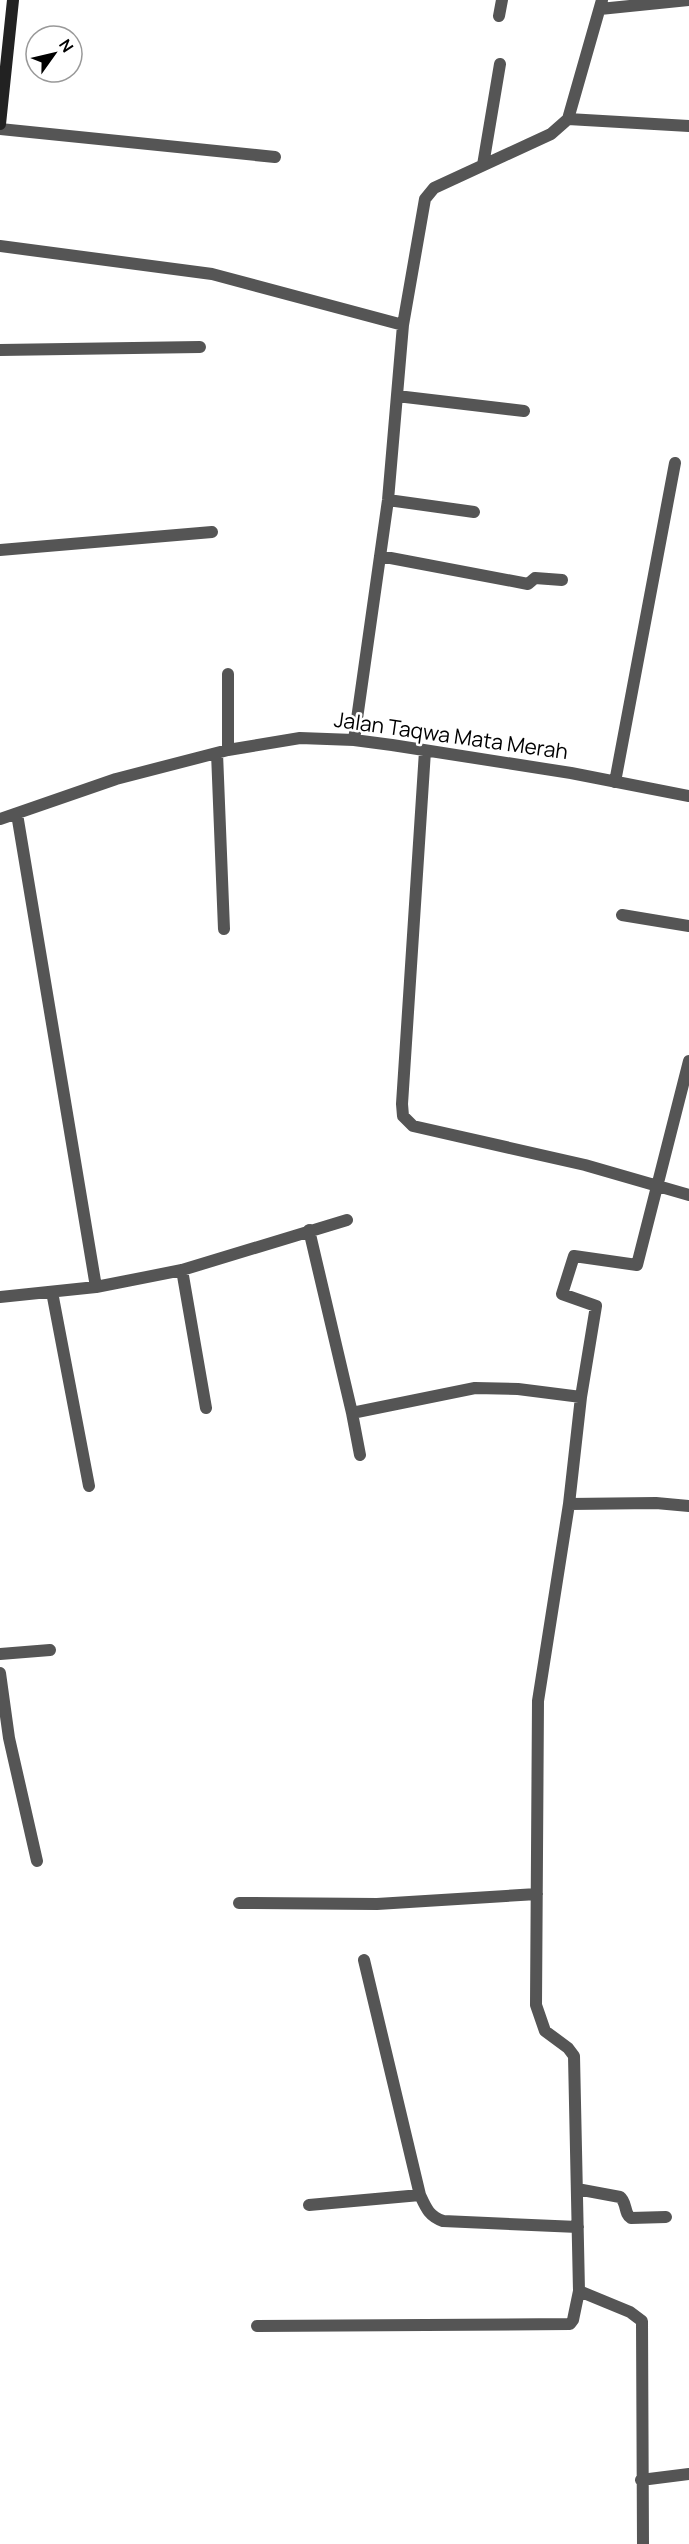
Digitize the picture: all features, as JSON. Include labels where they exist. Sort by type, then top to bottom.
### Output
[{"type":"street","points":[[0,124],[13,0]]},
{"type":"street","points":[[499,16],[502,0]]},
{"type":"street","points":[[354,740],[388,500],[403,325],[425,199],[434,188],[551,134],[568,119],[601,4],[689,0]]},
{"type":"street","points":[[483,165],[500,64]]},
{"type":"street","points":[[568,119],[689,126]]},
{"type":"street","points":[[0,129],[275,157]]},
{"type":"street","points":[[0,246],[212,274],[403,325]]},
{"type":"street","points":[[0,350],[200,347]]},
{"type":"street","points":[[397,396],[524,411]]},
{"type":"street","points":[[615,782],[675,463]]},
{"type":"street","points":[[388,500],[474,512]]},
{"type":"street","points":[[0,550],[212,532]]},
{"type":"street","points":[[380,556],[528,584],[536,578],[562,580]]},
{"type":"street","points":[[224,929],[222,752],[228,674]]},
{"type":"street","name":"Jalan Taqwa Mata Merah","points":[[0,819],[116,779],[222,752],[300,738],[354,740],[689,796]]},
{"type":"street","points":[[425,751],[403,1116],[413,1126],[585,1165],[689,1195]]},
{"type":"street","points":[[17,814],[96,1287]]},
{"type":"street","points":[[622,915],[689,926]]},
{"type":"street","points":[[257,2326],[570,2324],[573,2320],[579,2291],[574,2056],[568,2048],[544,2031],[536,2005],[538,1701],[569,1504],[580,1397],[596,1306],[562,1294],[574,1256],[637,1265],[689,1061]]},
{"type":"street","points":[[0,1295],[96,1287],[182,1270],[347,1220]]},
{"type":"street","points":[[309,1230],[360,1455]]},
{"type":"street","points":[[182,1270],[206,1408]]},
{"type":"street","points":[[52,1292],[89,1486]]},
{"type":"street","points":[[352,1413],[475,1388],[518,1389],[580,1397]]},
{"type":"street","points":[[569,1504],[656,1503],[689,1506]]},
{"type":"street","points":[[0,1654],[50,1650]]},
{"type":"street","points":[[0,1673],[9,1738],[36,1861]]},
{"type":"street","points":[[239,1902],[377,1904],[537,1890]]},
{"type":"street","points":[[364,1960],[420,2195],[434,2218],[443,2221],[578,2227]]},
{"type":"street","points":[[577,2189],[620,2197],[624,2200],[628,2216],[632,2218],[666,2217]]},
{"type":"street","points":[[309,2205],[420,2195]]},
{"type":"street","points":[[579,2291],[630,2312],[642,2321],[643,2544]]},
{"type":"street","points":[[641,2480],[689,2474]]}]
